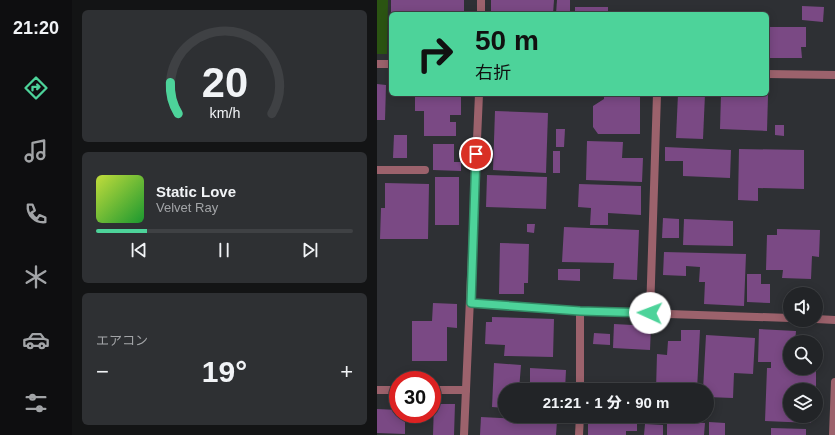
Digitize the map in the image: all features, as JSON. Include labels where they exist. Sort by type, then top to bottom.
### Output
[{"type":"street","points":[[481,0],[481,12]]},
{"type":"street","points":[[377,64],[389,64]]},
{"type":"street","points":[[769,74],[835,75]]},
{"type":"street","points":[[464,435],[479,96]]},
{"type":"street","points":[[650,313],[657,96]]},
{"type":"street","points":[[377,170],[425,170]]},
{"type":"street","points":[[471,303],[580,311],[783,318]]},
{"type":"street","points":[[580,311],[580,383]]},
{"type":"street","points":[[823,319],[835,320]]},
{"type":"street","points":[[833,435],[835,382]]},
{"type":"street","points":[[377,390],[389,390]]},
{"type":"street","points":[[441,390],[466,390]]},
{"type":"street","points":[[579,423],[579,435]]},
{"type":"green space","points":[[377,0],[388,0],[387,54],[377,54]]},
{"type":"building","points":[[391,0],[464,0],[464,12],[391,12]]},
{"type":"building","points":[[491,0],[554,0],[553,12],[491,12]]},
{"type":"building","points":[[557,0],[570,0],[570,12],[556,12]]},
{"type":"building","points":[[802,6],[824,7],[823,22],[802,20]]},
{"type":"building","points":[[575,7],[608,7],[608,12],[575,12]]},
{"type":"building","points":[[769,27],[806,27],[806,47],[801,47],[802,58],[769,58]]},
{"type":"building","points":[[377,84],[386,85],[385,120],[377,120]]},
{"type":"building","points":[[415,96],[461,96],[461,115],[450,115],[450,122],[456,122],[456,136],[424,136],[424,111],[415,111]]},
{"type":"building","points":[[604,96],[640,96],[640,134],[598,134],[593,127],[593,106],[604,99]]},
{"type":"building","points":[[678,96],[705,96],[703,139],[676,138]]},
{"type":"building","points":[[721,96],[768,96],[767,131],[720,129]]},
{"type":"building","points":[[495,111],[548,113],[546,173],[493,170]]},
{"type":"building","points":[[775,125],[784,125],[784,136],[775,135]]},
{"type":"building","points":[[556,129],[565,129],[564,147],[556,147]]},
{"type":"building","points":[[394,135],[407,135],[407,158],[393,158]]},
{"type":"building","points":[[587,141],[623,142],[622,158],[643,158],[642,182],[586,180]]},
{"type":"building","points":[[433,144],[454,144],[454,162],[461,162],[461,171],[433,170]]},
{"type":"building","points":[[665,147],[731,150],[730,178],[683,176],[683,161],[665,161]]},
{"type":"building","points":[[739,149],[804,150],[804,189],[758,188],[758,201],[738,200]]},
{"type":"building","points":[[553,151],[560,151],[560,173],[553,173]]},
{"type":"building","points":[[487,175],[547,177],[546,209],[486,207]]},
{"type":"building","points":[[435,177],[459,177],[459,225],[435,225]]},
{"type":"building","points":[[385,183],[429,184],[428,239],[380,239],[381,208],[385,208]]},
{"type":"building","points":[[579,184],[641,186],[641,215],[608,213],[608,225],[590,225],[591,208],[578,207]]},
{"type":"building","points":[[663,218],[679,219],[679,238],[662,238]]},
{"type":"building","points":[[684,219],[733,221],[733,246],[683,245]]},
{"type":"building","points":[[527,224],[535,224],[534,233],[527,232]]},
{"type":"building","points":[[564,227],[639,230],[637,280],[613,279],[614,263],[562,262]]},
{"type":"building","points":[[777,229],[820,230],[819,257],[812,256],[811,279],[782,278],[783,270],[766,270],[767,235],[777,235]]},
{"type":"building","points":[[500,243],[529,244],[528,283],[524,283],[524,294],[499,294]]},
{"type":"building","points":[[664,252],[746,254],[744,306],[704,304],[705,282],[699,282],[700,267],[686,266],[686,276],[663,275]]},
{"type":"building","points":[[558,269],[580,269],[580,281],[558,280]]},
{"type":"building","points":[[747,274],[761,274],[761,284],[770,284],[770,303],[747,302]]},
{"type":"building","points":[[433,303],[457,304],[457,328],[447,327],[447,361],[412,361],[412,321],[432,321]]},
{"type":"building","points":[[492,317],[554,319],[553,357],[504,356],[505,345],[485,344],[486,322],[492,322]]},
{"type":"building","points":[[614,324],[651,326],[650,350],[613,348]]},
{"type":"building","points":[[759,329],[796,331],[796,335],[783,335],[783,375],[816,375],[816,383],[783,383],[783,422],[765,421],[767,368],[771,368],[771,362],[758,362]]},
{"type":"building","points":[[681,330],[700,330],[697,383],[656,383],[657,354],[667,355],[668,341],[681,341]]},
{"type":"building","points":[[594,333],[610,334],[610,345],[593,344]]},
{"type":"building","points":[[706,335],[755,338],[753,374],[734,373],[733,398],[714,397],[714,383],[703,383]]},
{"type":"building","points":[[494,363],[521,365],[520,383],[498,383],[498,407],[492,407]]},
{"type":"building","points":[[530,368],[566,370],[565,383],[525,383],[530,382]]},
{"type":"building","points":[[441,404],[455,404],[454,435],[433,435],[433,423],[441,423]]},
{"type":"building","points":[[377,409],[389,410],[389,423],[405,423],[405,434],[377,433]]},
{"type":"building","points":[[481,417],[498,418],[498,423],[557,423],[556,435],[480,435]]},
{"type":"building","points":[[588,423],[637,423],[637,431],[626,431],[626,435],[588,435]]},
{"type":"building","points":[[667,423],[705,423],[704,435],[667,435]]},
{"type":"building","points":[[709,423],[725,423],[725,435],[709,435]]},
{"type":"building","points":[[645,424],[663,425],[663,435],[644,435]]},
{"type":"building","points":[[771,428],[806,429],[806,435],[771,435]]},
{"type":"route","points":[[476,154],[471,303],[580,311],[650,313]]}]
